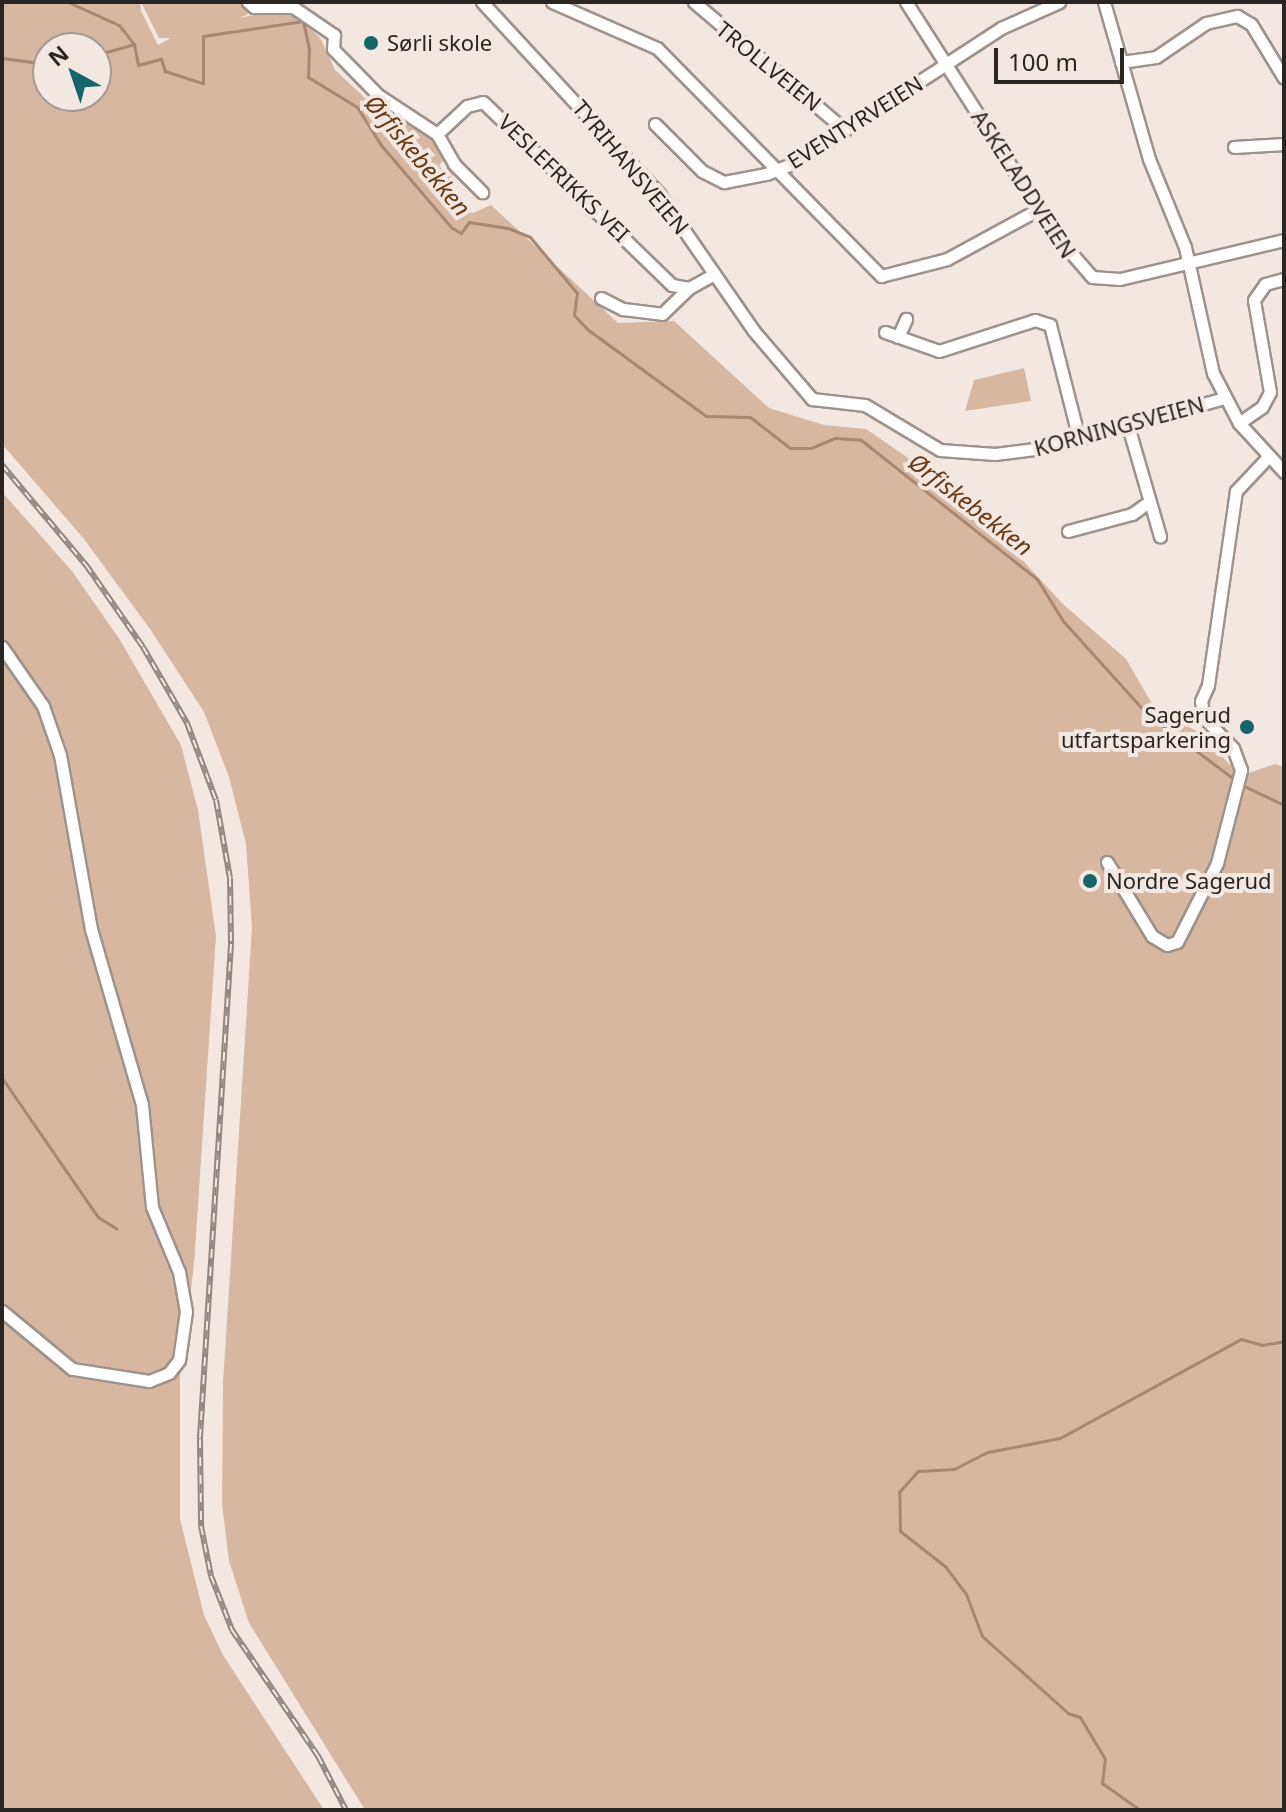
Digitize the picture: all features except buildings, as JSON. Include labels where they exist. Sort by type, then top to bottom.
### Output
[{"type":"street","points":[[248,2],[254,7],[293,7],[334,35],[333,49],[378,95],[437,134],[454,164],[482,192]]},
{"type":"street","name":"TYRIHANSVEIEN","points":[[482,2],[659,194],[794,384]]},
{"type":"street","points":[[552,2],[651,43],[881,276],[947,259],[1039,209]]},
{"type":"street","name":"TROLLVEIEN","points":[[694,2],[845,130]]},
{"type":"street","name":"ASKELADDVEIEN","points":[[906,2],[1072,258],[1097,279],[1120,279],[1189,262]]},
{"type":"street","name":"EVENTYRVEIEN","points":[[655,124],[702,171],[724,182],[779,170],[1009,24],[1059,2]]},
{"type":"street","points":[[1104,2],[1149,159],[1189,262],[1206,351],[1224,398],[1239,423],[1284,472]]},
{"type":"street","points":[[1121,62],[1156,57],[1206,23],[1237,16],[1251,24],[1284,78]]},
{"type":"street","name":"VESLEFRIKKS VEI","points":[[437,134],[467,106],[483,102],[664,278],[689,288]]},
{"type":"street","points":[[1234,147],[1284,144]]},
{"type":"street","points":[[1189,262],[1284,240]]},
{"type":"street","points":[[601,298],[623,309],[662,314],[689,288],[714,274]]},
{"type":"street","points":[[1239,423],[1269,395],[1254,300],[1265,284],[1284,279]]},
{"type":"street","points":[[898,337],[906,319]]},
{"type":"street","points":[[885,332],[939,351],[1035,320],[1050,325],[1079,439]]},
{"type":"street","name":"KORNINGSVEIEN","points":[[794,384],[812,399],[849,401],[877,411],[903,432],[940,450],[995,454],[1079,439],[1224,398]]},
{"type":"street","points":[[1128,426],[1147,503],[1160,536]]},
{"type":"street","points":[[1107,862],[1152,936],[1167,945],[1177,942],[1217,863],[1241,770],[1236,752],[1202,714],[1201,696],[1208,685],[1236,491],[1268,457]]},
{"type":"street","points":[[1068,531],[1132,514],[1147,503]]},
{"type":"street","points":[[2,647],[43,706],[60,755],[91,929],[139,1094],[152,1207],[179,1272],[186,1311],[179,1360],[169,1373],[149,1381],[72,1369],[2,1311]]},
{"type":"shaded area","points":[[2,2],[140,2],[141,11],[158,45],[171,38],[159,38],[141,2],[248,2],[248,14],[239,18],[273,11],[296,14],[321,39],[335,70],[365,98],[426,133],[445,157],[439,166],[443,170],[449,165],[455,172],[440,190],[455,212],[473,213],[491,205],[618,323],[674,321],[769,408],[824,425],[866,429],[961,494],[1063,604],[1126,659],[1155,709],[1200,733],[1235,770],[1246,774],[1275,764],[1284,767],[1284,1810],[365,1810],[249,1623],[229,1561],[222,1504],[223,1383],[252,928],[246,844],[229,777],[204,712],[150,629],[84,539],[2,444]]},
{"type":"shaded area","points":[[1024,368],[1031,401],[965,411],[974,380]]},
{"type":"shaded area","points":[[2,492],[72,571],[120,640],[181,745],[198,810],[216,936],[194,1265],[180,1375],[180,1519],[204,1615],[223,1655],[324,1810],[2,1810]]},
{"type":"waterway","points":[[68,2],[119,25],[134,44]]},
{"type":"waterway","name":"Ørfiskebekken","points":[[112,50],[134,44],[138,65],[161,59],[165,71],[203,83],[203,36],[303,21],[309,49],[308,77],[357,107],[381,145],[452,228],[461,233],[469,222],[508,228],[530,237],[577,293],[574,315],[587,329],[706,416],[750,417],[790,448],[811,448],[835,438],[861,440],[1037,579],[1063,621],[1147,714],[1234,779]]},
{"type":"waterway","name":"Ørfiskebekken","points":[[2,58],[32,62]]},
{"type":"waterway","name":"Ørfiskebekken","points":[[1242,785],[1284,805]]},
{"type":"waterway","points":[[2,1078],[98,1217],[117,1229]]},
{"type":"waterway","points":[[1140,1810],[1102,1783],[1105,1759],[1080,1717],[1068,1713],[982,1636],[966,1594],[946,1567],[900,1531],[899,1492],[918,1471],[954,1469],[988,1452],[1060,1438],[1241,1339],[1262,1345],[1284,1341]]},
{"type":"railway","points":[[2,465],[86,565],[143,647],[187,723],[216,800],[230,878],[231,944],[200,1439],[201,1526],[211,1576],[232,1630],[318,1756],[346,1810]]},
{"type":"place","name":"Sørli skole","points":[[371,43]]},
{"type":"place","name":"Sagerud utfartsparkering","points":[[1247,727]]},
{"type":"place","name":"Nordre Sagerud","points":[[1090,881]]}]
